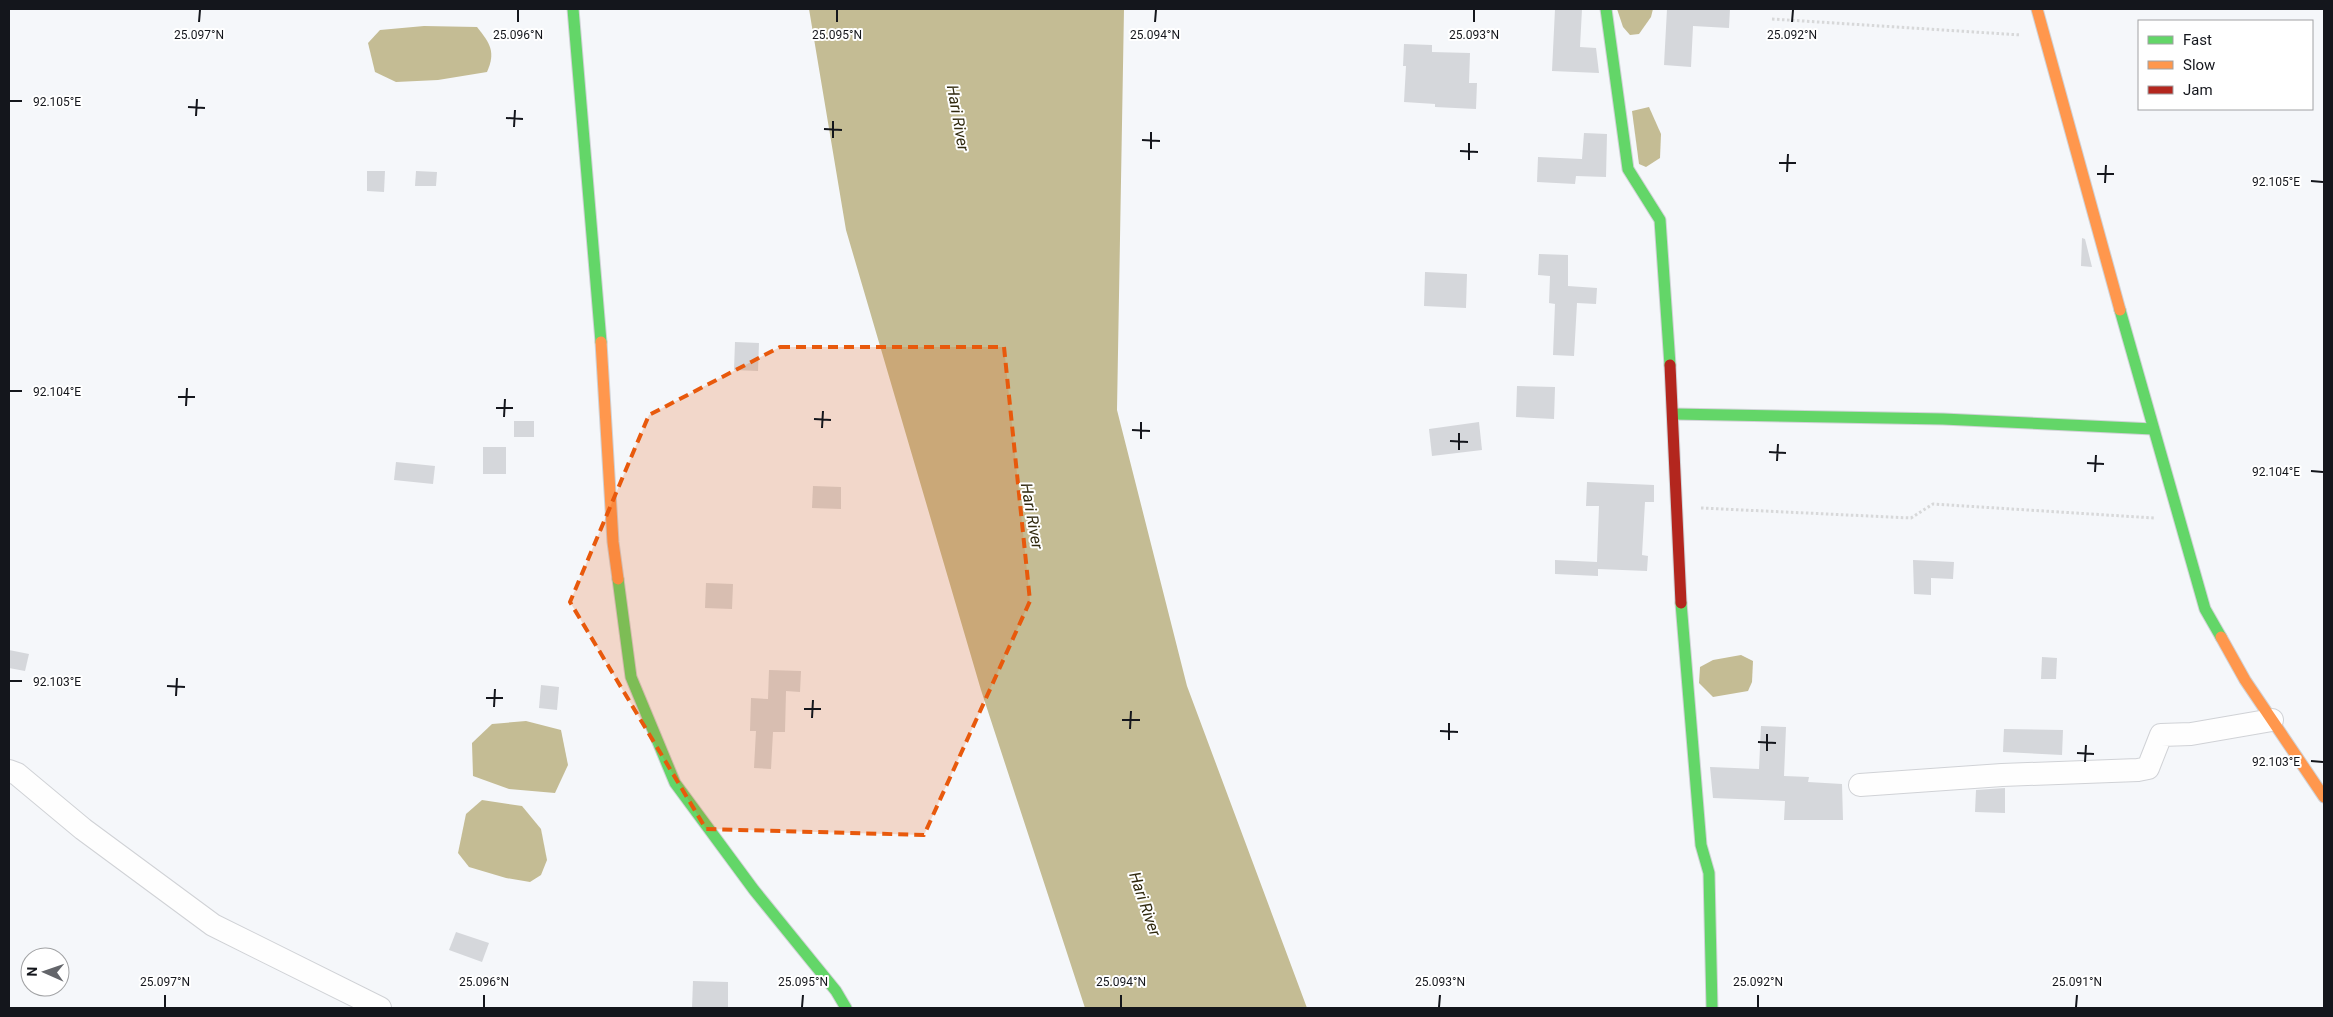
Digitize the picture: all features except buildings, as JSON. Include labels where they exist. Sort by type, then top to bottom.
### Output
[{"type":"street","points":[[573,9],[599,313],[613,542],[632,678],[675,782],[754,890],[836,991],[846,1008]]},
{"type":"street","points":[[1606,9],[1628,169],[1660,220],[1674,414],[1682,626],[1701,845],[1709,873],[1712,1008]]},
{"type":"street","points":[[2037,9],[2153,429],[2205,608],[2245,680],[2324,797]]},
{"type":"street","points":[[1674,414],[1943,419],[2153,429]]},
{"type":"street","points":[[1860,785],[2002,775],[2138,770],[2148,768],[2162,735],[2191,734],[2272,720]]},
{"type":"street","points":[[9,771],[17,774],[83,829],[213,925],[380,1008]]},
{"type":"path","points":[[1772,19],[2024,35],[2044,33]]},
{"type":"path","points":[[1678,507],[1911,518],[1934,504],[2180,520]]},
{"type":"highlighted area","points":[[780,347],[1004,347],[1030,601],[924,835],[706,829],[570,602],[649,415]]},
{"type":"water","name":"Hari River","points":[[809,9],[1124,9],[1117,410],[1187,686],[1307,1008],[1085,1008],[981,690],[846,230]]},
{"type":"water","points":[[1617,9],[1653,9],[1651,17],[1639,34],[1630,35],[1623,27]]},
{"type":"water","points":[[424,26],[477,27],[490,48],[491,59],[487,72],[438,80],[396,82],[375,72],[368,43],[380,30]]},
{"type":"water","points":[[1649,107],[1661,134],[1660,158],[1646,167],[1639,164],[1632,111]]},
{"type":"water","points":[[1741,655],[1753,661],[1752,682],[1748,691],[1713,697],[1699,683],[1700,667],[1713,660]]},
{"type":"water","points":[[526,721],[561,730],[568,765],[555,793],[509,789],[473,776],[472,743],[492,724]]},
{"type":"water","points":[[482,800],[522,806],[541,829],[547,860],[541,875],[530,882],[506,878],[469,867],[458,853],[466,814]]},
{"type":"traffic: fast","points":[[573,9],[601,342]]},
{"type":"traffic: fast","points":[[1606,9],[1628,169],[1660,220],[1670,365]]},
{"type":"traffic: fast","points":[[2120,310],[2205,609],[2221,637]]},
{"type":"traffic: fast","points":[[1674,414],[1943,419],[2153,429]]},
{"type":"traffic: fast","points":[[618,579],[631,677],[675,783],[754,890],[836,991],[846,1008]]},
{"type":"traffic: fast","points":[[1681,603],[1701,845],[1709,873],[1712,1008]]},
{"type":"traffic: slow","points":[[2037,9],[2120,310]]},
{"type":"traffic: slow","points":[[601,342],[613,542],[618,579]]},
{"type":"traffic: slow","points":[[2221,637],[2245,680],[2324,797]]},
{"type":"traffic: jam","points":[[1670,365],[1681,603]]}]
